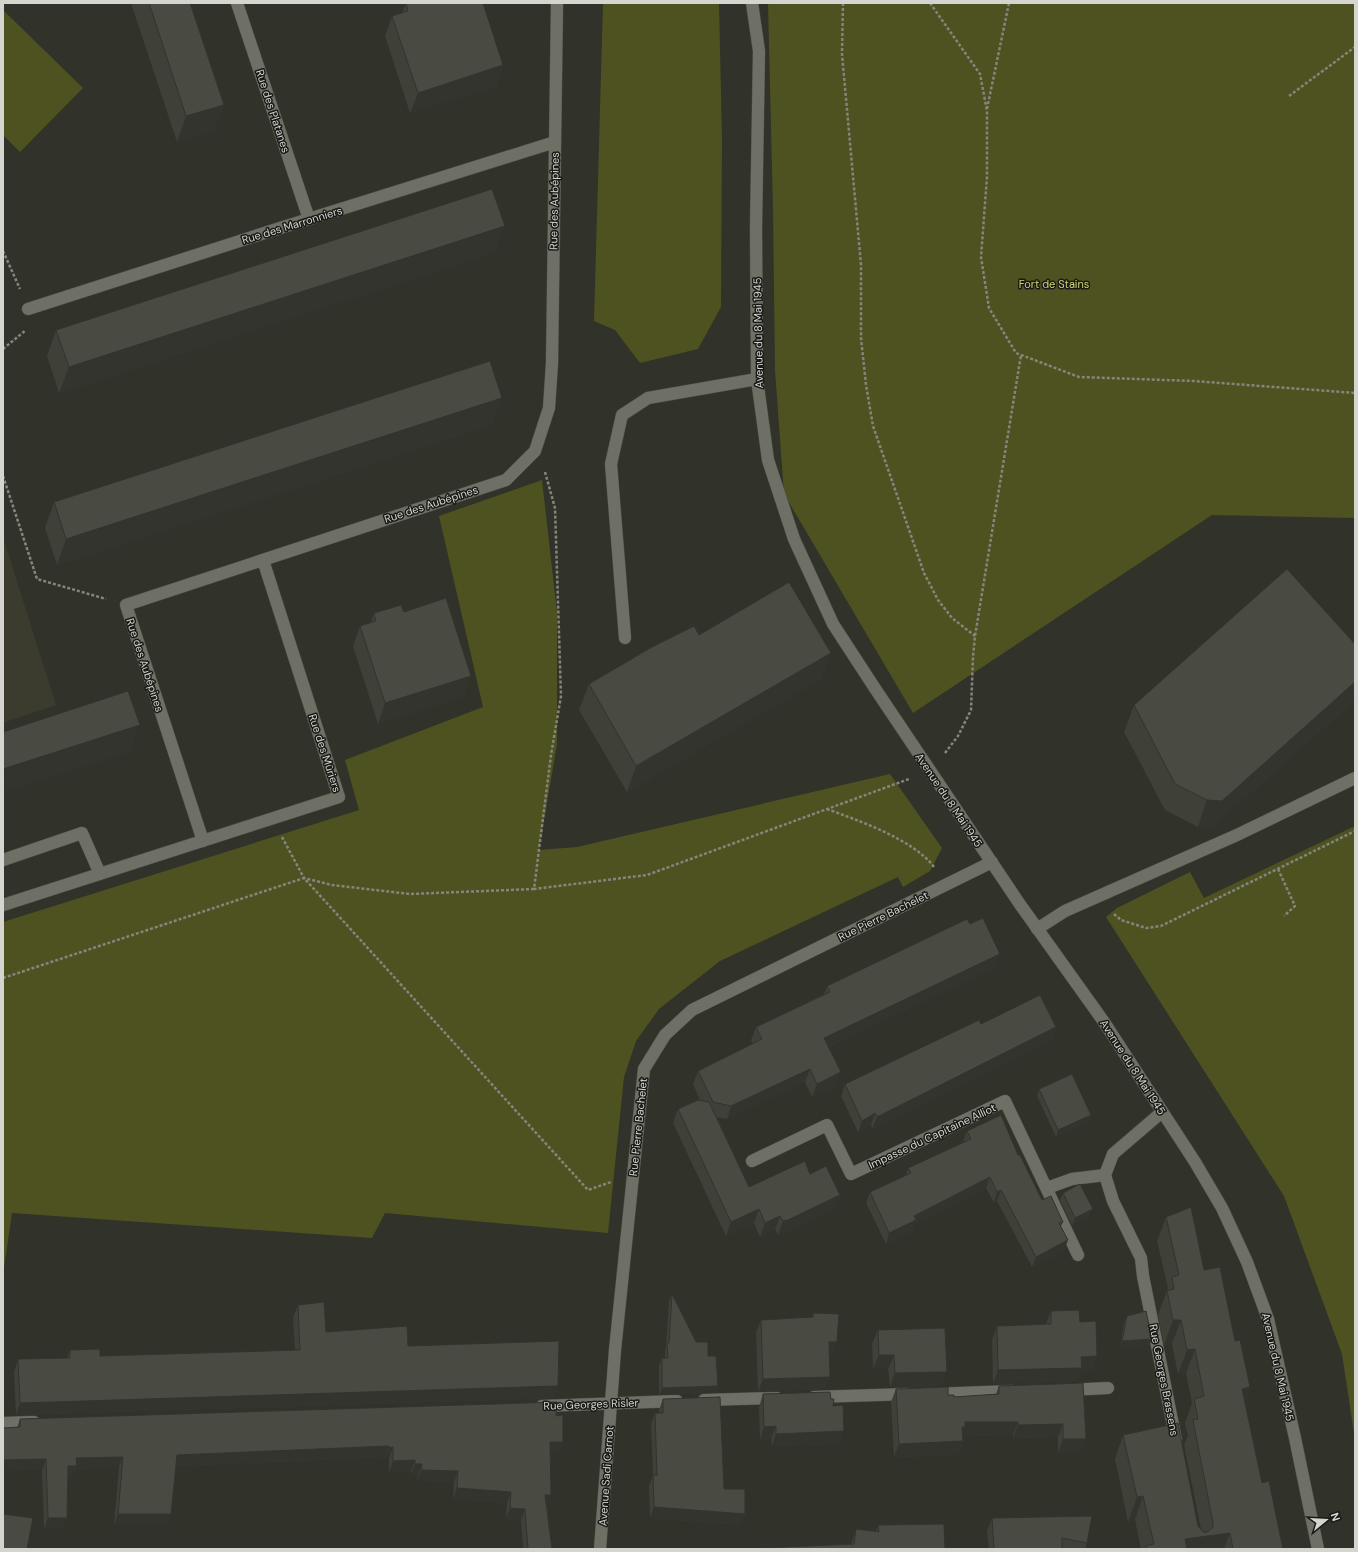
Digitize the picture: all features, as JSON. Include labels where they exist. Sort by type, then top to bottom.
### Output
[{"type":"street","name":"Rue des Platanes","points":[[237,3],[309,220]]},
{"type":"street","name":"Rue des Aubépines","points":[[203,841],[126,605],[506,480],[535,451],[549,408],[552,363],[557,3]]},
{"type":"street","name":"Avenue du 8 Mai 1945","points":[[752,3],[759,51],[756,228],[757,379],[768,460],[794,539],[833,624],[1037,929],[1104,1022],[1195,1162],[1222,1208],[1247,1262],[1268,1319],[1318,1549]]},
{"type":"street","name":"Rue des Marronniers","points":[[28,309],[555,142]]},
{"type":"street","points":[[625,638],[611,464],[622,415],[648,398],[757,379]]},
{"type":"street","name":"Rue des Mûriers","points":[[3,905],[339,797],[263,560]]},
{"type":"street","points":[[1037,929],[1065,911],[1237,834],[1355,778]]},
{"type":"street","points":[[3,860],[82,833],[100,874]]},
{"type":"street","name":"Rue Pierre Bachelet","points":[[612,1403],[615,1350],[644,1069],[665,1035],[692,1010],[992,862]]},
{"type":"street","name":"Impasse du Capitaine Alliot","points":[[752,1161],[827,1125],[851,1174],[1005,1101],[1078,1255]]},
{"type":"street","points":[[1047,1188],[1072,1179],[1105,1175],[1113,1154],[1162,1112]]},
{"type":"street","name":"Rue Georges Brassens","points":[[1105,1175],[1114,1201],[1141,1258],[1143,1276],[1177,1448]]},
{"type":"street","points":[[1060,1390],[1108,1388]]},
{"type":"street","points":[[806,1397],[1028,1391]]},
{"type":"street","name":"Rue Georges Risler","points":[[527,1406],[790,1398]]},
{"type":"street","name":"Avenue Sadi Carnot","points":[[600,1549],[612,1403]]},
{"type":"street","points":[[3,1423],[43,1422]]},
{"type":"path","points":[[843,3],[842,54],[861,265],[862,338],[866,385],[873,426],[924,573],[938,600],[952,618],[975,636]]},
{"type":"path","points":[[930,3],[980,74],[987,111],[987,176],[981,257],[989,308],[1016,353],[1079,377],[1194,381],[1355,393]]},
{"type":"path","points":[[987,111],[1009,3]]},
{"type":"path","points":[[1289,96],[1355,47]]},
{"type":"path","points":[[3,349],[31,325],[28,309]]},
{"type":"path","points":[[3,978],[304,878],[332,885],[410,894],[534,889],[647,875],[930,771],[958,736],[971,710],[975,636],[1021,355]]},
{"type":"path","points":[[534,889],[551,755],[561,696],[555,508],[547,476],[535,451]]},
{"type":"path","points":[[3,476],[37,579],[126,605]]},
{"type":"path","points":[[826,808],[866,824],[916,849],[930,862],[948,885]]},
{"type":"path","points":[[272,819],[304,878],[588,1190],[633,1175]]},
{"type":"path","points":[[1095,898],[1121,920],[1146,928],[1161,926],[1355,831]]},
{"type":"path","points":[[1278,869],[1295,906],[1284,916]]},
{"type":"shaded area","points":[[3,537],[56,705],[3,723]]},
{"type":"green space","points":[[603,3],[719,3],[722,139],[721,307],[698,349],[640,363],[615,330],[594,321]]},
{"type":"green space","name":"Fort de Stains","points":[[768,3],[1355,3],[1355,518],[1212,515],[913,713],[784,494],[775,370]]},
{"type":"green space","points":[[3,10],[83,88],[20,152],[3,135]]},
{"type":"green space","points":[[542,480],[557,612],[557,744],[539,850],[577,847],[890,774],[942,848],[930,871],[903,887],[898,877],[720,961],[659,1009],[636,1041],[624,1077],[608,1233],[385,1213],[372,1238],[12,1213],[3,1275],[3,922],[359,810],[345,760],[483,707],[439,516]]},
{"type":"green space","points":[[1355,826],[1355,1440],[1342,1354],[1284,1196],[1106,917],[1117,908],[1190,872],[1204,898]]},
{"type":"building","points":[[149,3],[190,3],[224,105],[186,116]]},
{"type":"building","points":[[406,3],[483,3],[503,65],[418,93],[392,16],[408,11]]},
{"type":"building","points":[[492,189],[505,226],[69,367],[56,330]]},
{"type":"building","points":[[490,361],[502,398],[66,539],[54,502]]},
{"type":"building","points":[[1287,569],[1355,644],[1355,682],[1222,801],[1207,800],[1175,784],[1134,705]]},
{"type":"building","points":[[789,582],[831,653],[636,766],[589,684],[652,647],[694,626],[699,635]]},
{"type":"building","points":[[446,598],[471,676],[385,703],[360,626],[376,621],[374,613],[401,605],[404,612]]},
{"type":"building","points":[[128,691],[140,725],[3,769],[3,732]]},
{"type":"building","points":[[983,918],[1000,954],[824,1038],[841,1072],[817,1084],[810,1069],[731,1106],[713,1102],[698,1071],[762,1039],[756,1027],[830,992],[827,986],[967,919],[970,924]]},
{"type":"building","points":[[1040,995],[1056,1027],[877,1117],[875,1113],[862,1121],[845,1084],[979,1020],[981,1024]]},
{"type":"building","points":[[1072,1074],[1091,1115],[1058,1130],[1039,1089]]},
{"type":"building","points":[[698,1100],[709,1102],[749,1187],[805,1161],[810,1174],[826,1166],[840,1195],[788,1220],[783,1221],[780,1216],[765,1223],[759,1209],[731,1222],[678,1109]]},
{"type":"building","points":[[1001,1115],[1018,1155],[1020,1155],[1042,1200],[1051,1196],[1063,1222],[1059,1223],[1068,1240],[1036,1257],[1001,1190],[997,1192],[990,1177],[914,1216],[916,1220],[889,1233],[870,1192],[911,1173],[908,1168],[971,1139],[967,1131]]},
{"type":"building","points":[[1080,1184],[1093,1209],[1075,1218],[1063,1193]]},
{"type":"building","points":[[1191,1207],[1204,1270],[1220,1267],[1235,1341],[1240,1340],[1250,1387],[1242,1389],[1262,1483],[1269,1481],[1283,1549],[1233,1549],[1230,1533],[1185,1539],[1187,1549],[1147,1549],[1146,1546],[1154,1544],[1143,1496],[1137,1497],[1123,1435],[1178,1423],[1198,1526],[1203,1532],[1208,1532],[1213,1527],[1193,1420],[1198,1419],[1194,1399],[1204,1396],[1195,1349],[1187,1350],[1181,1320],[1173,1320],[1167,1291],[1174,1289],[1172,1277],[1179,1275],[1166,1217]]},
{"type":"building","points":[[672,1294],[696,1342],[708,1342],[708,1356],[716,1356],[718,1386],[662,1388],[662,1358],[668,1358],[667,1343],[669,1343]]},
{"type":"building","points":[[324,1302],[326,1332],[407,1326],[408,1346],[559,1341],[558,1386],[20,1403],[18,1359],[70,1358],[70,1350],[100,1349],[100,1356],[300,1350],[298,1305]]},
{"type":"building","points":[[1079,1310],[1080,1322],[1096,1321],[1097,1356],[1081,1357],[1082,1368],[998,1370],[997,1326],[1051,1324],[1051,1311]]},
{"type":"building","points":[[1146,1311],[1152,1339],[1122,1341],[1127,1316]]},
{"type":"building","points":[[813,1313],[839,1314],[837,1342],[829,1342],[830,1377],[763,1379],[761,1320],[813,1317]]},
{"type":"building","points":[[945,1328],[947,1372],[895,1373],[894,1355],[879,1355],[878,1330]]},
{"type":"building","points":[[1083,1383],[1086,1439],[1063,1439],[1063,1424],[1018,1425],[1018,1422],[965,1422],[965,1427],[962,1427],[963,1441],[899,1444],[896,1389],[948,1387],[948,1395],[954,1395],[954,1397],[999,1394],[999,1386]]},
{"type":"building","points":[[830,1392],[831,1399],[834,1399],[833,1406],[843,1405],[844,1431],[776,1434],[776,1426],[764,1427],[763,1394]]},
{"type":"building","points":[[720,1397],[724,1489],[745,1489],[745,1514],[654,1507],[653,1475],[657,1475],[655,1413],[663,1413],[663,1399]]},
{"type":"building","points":[[557,1402],[556,1416],[563,1415],[563,1442],[550,1442],[551,1495],[545,1495],[552,1549],[528,1549],[525,1509],[510,1508],[511,1492],[457,1488],[458,1471],[421,1470],[422,1464],[415,1464],[415,1460],[393,1461],[393,1447],[389,1448],[389,1446],[177,1455],[171,1514],[118,1514],[123,1457],[76,1458],[77,1466],[68,1466],[67,1518],[48,1518],[46,1459],[3,1460],[3,1428],[20,1427],[20,1419]]},
{"type":"building","points":[[3,1514],[33,1518],[27,1549],[3,1549]]},
{"type":"building","points":[[1092,1516],[1087,1543],[1062,1538],[1062,1549],[994,1549],[992,1518]]},
{"type":"building","points":[[944,1524],[945,1549],[761,1549],[854,1544],[856,1529],[879,1532],[878,1525]]},
{"type":"building","points":[[712,1548],[713,1549],[680,1549]]}]
